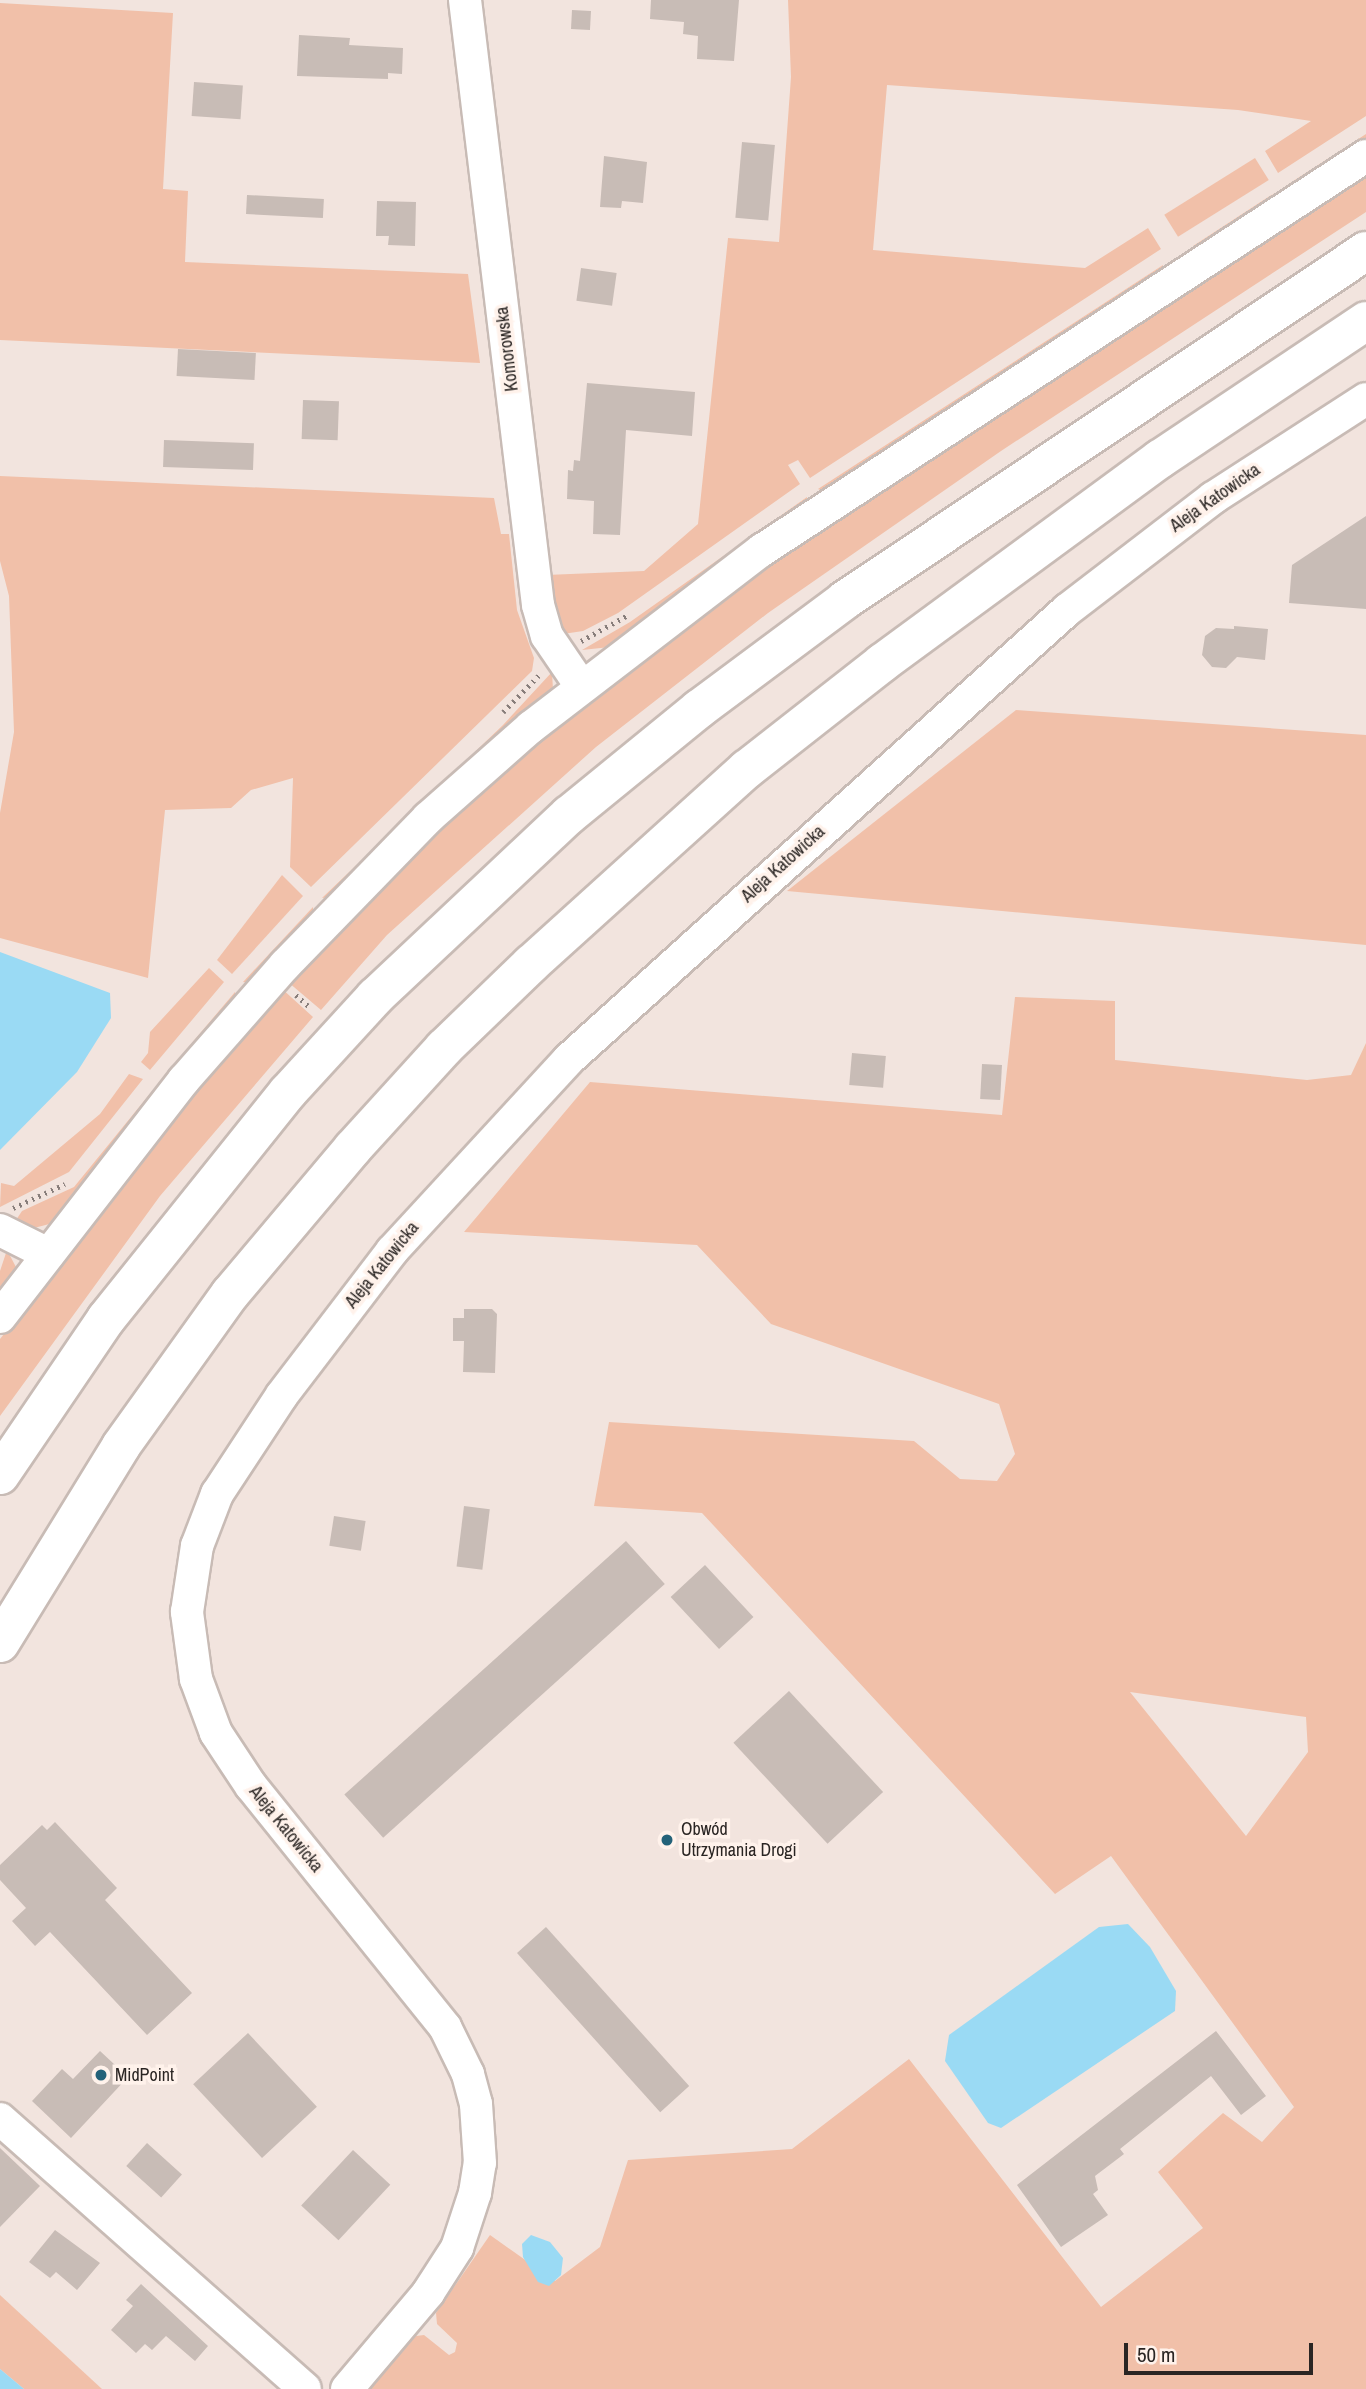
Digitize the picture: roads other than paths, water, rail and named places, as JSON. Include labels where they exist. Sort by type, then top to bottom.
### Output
[{"type":"highway","points":[[0,1475],[106,1318],[288,1092],[393,980],[569,815],[699,709],[845,600],[1124,408],[1366,251]]},
{"type":"highway","points":[[0,1643],[121,1446],[230,1294],[353,1148],[492,1001],[747,769],[882,663],[1160,459],[1366,321]]},
{"type":"street","name":"Komorowska","points":[[465,0],[538,604],[547,636],[581,686]]},
{"type":"street","points":[[0,1317],[184,1080],[285,965],[429,818],[581,686],[823,509],[1366,156]]},
{"type":"street","name":"Aleja Katowicka","points":[[347,2389],[428,2293],[457,2248],[475,2193],[480,2163],[476,2104],[468,2074],[445,2026],[251,1786],[216,1733],[195,1679],[187,1612],[197,1546],[217,1493],[282,1395],[392,1251],[497,1131],[568,1060],[1068,610],[1213,498],[1366,399]]},
{"type":"street","points":[[4,1223],[48,1254]]},
{"type":"street","points":[[0,2119],[305,2389]]},
{"type":"water","points":[[0,952],[110,993],[111,1018],[77,1072],[0,1150]]},
{"type":"water","points":[[1128,1924],[1150,1947],[1176,1991],[1175,2011],[1001,2128],[988,2123],[945,2061],[949,2035],[1099,1927]]},
{"type":"water","points":[[531,2235],[550,2242],[563,2258],[561,2275],[549,2286],[538,2282],[523,2257],[522,2244]]},
{"type":"water","points":[[0,2369],[24,2389],[0,2389]]},
{"type":"place","name":"Obwód Utrzymania Drogi","points":[[667,1840]]},
{"type":"place","name":"MidPoint","points":[[101,2075]]}]
